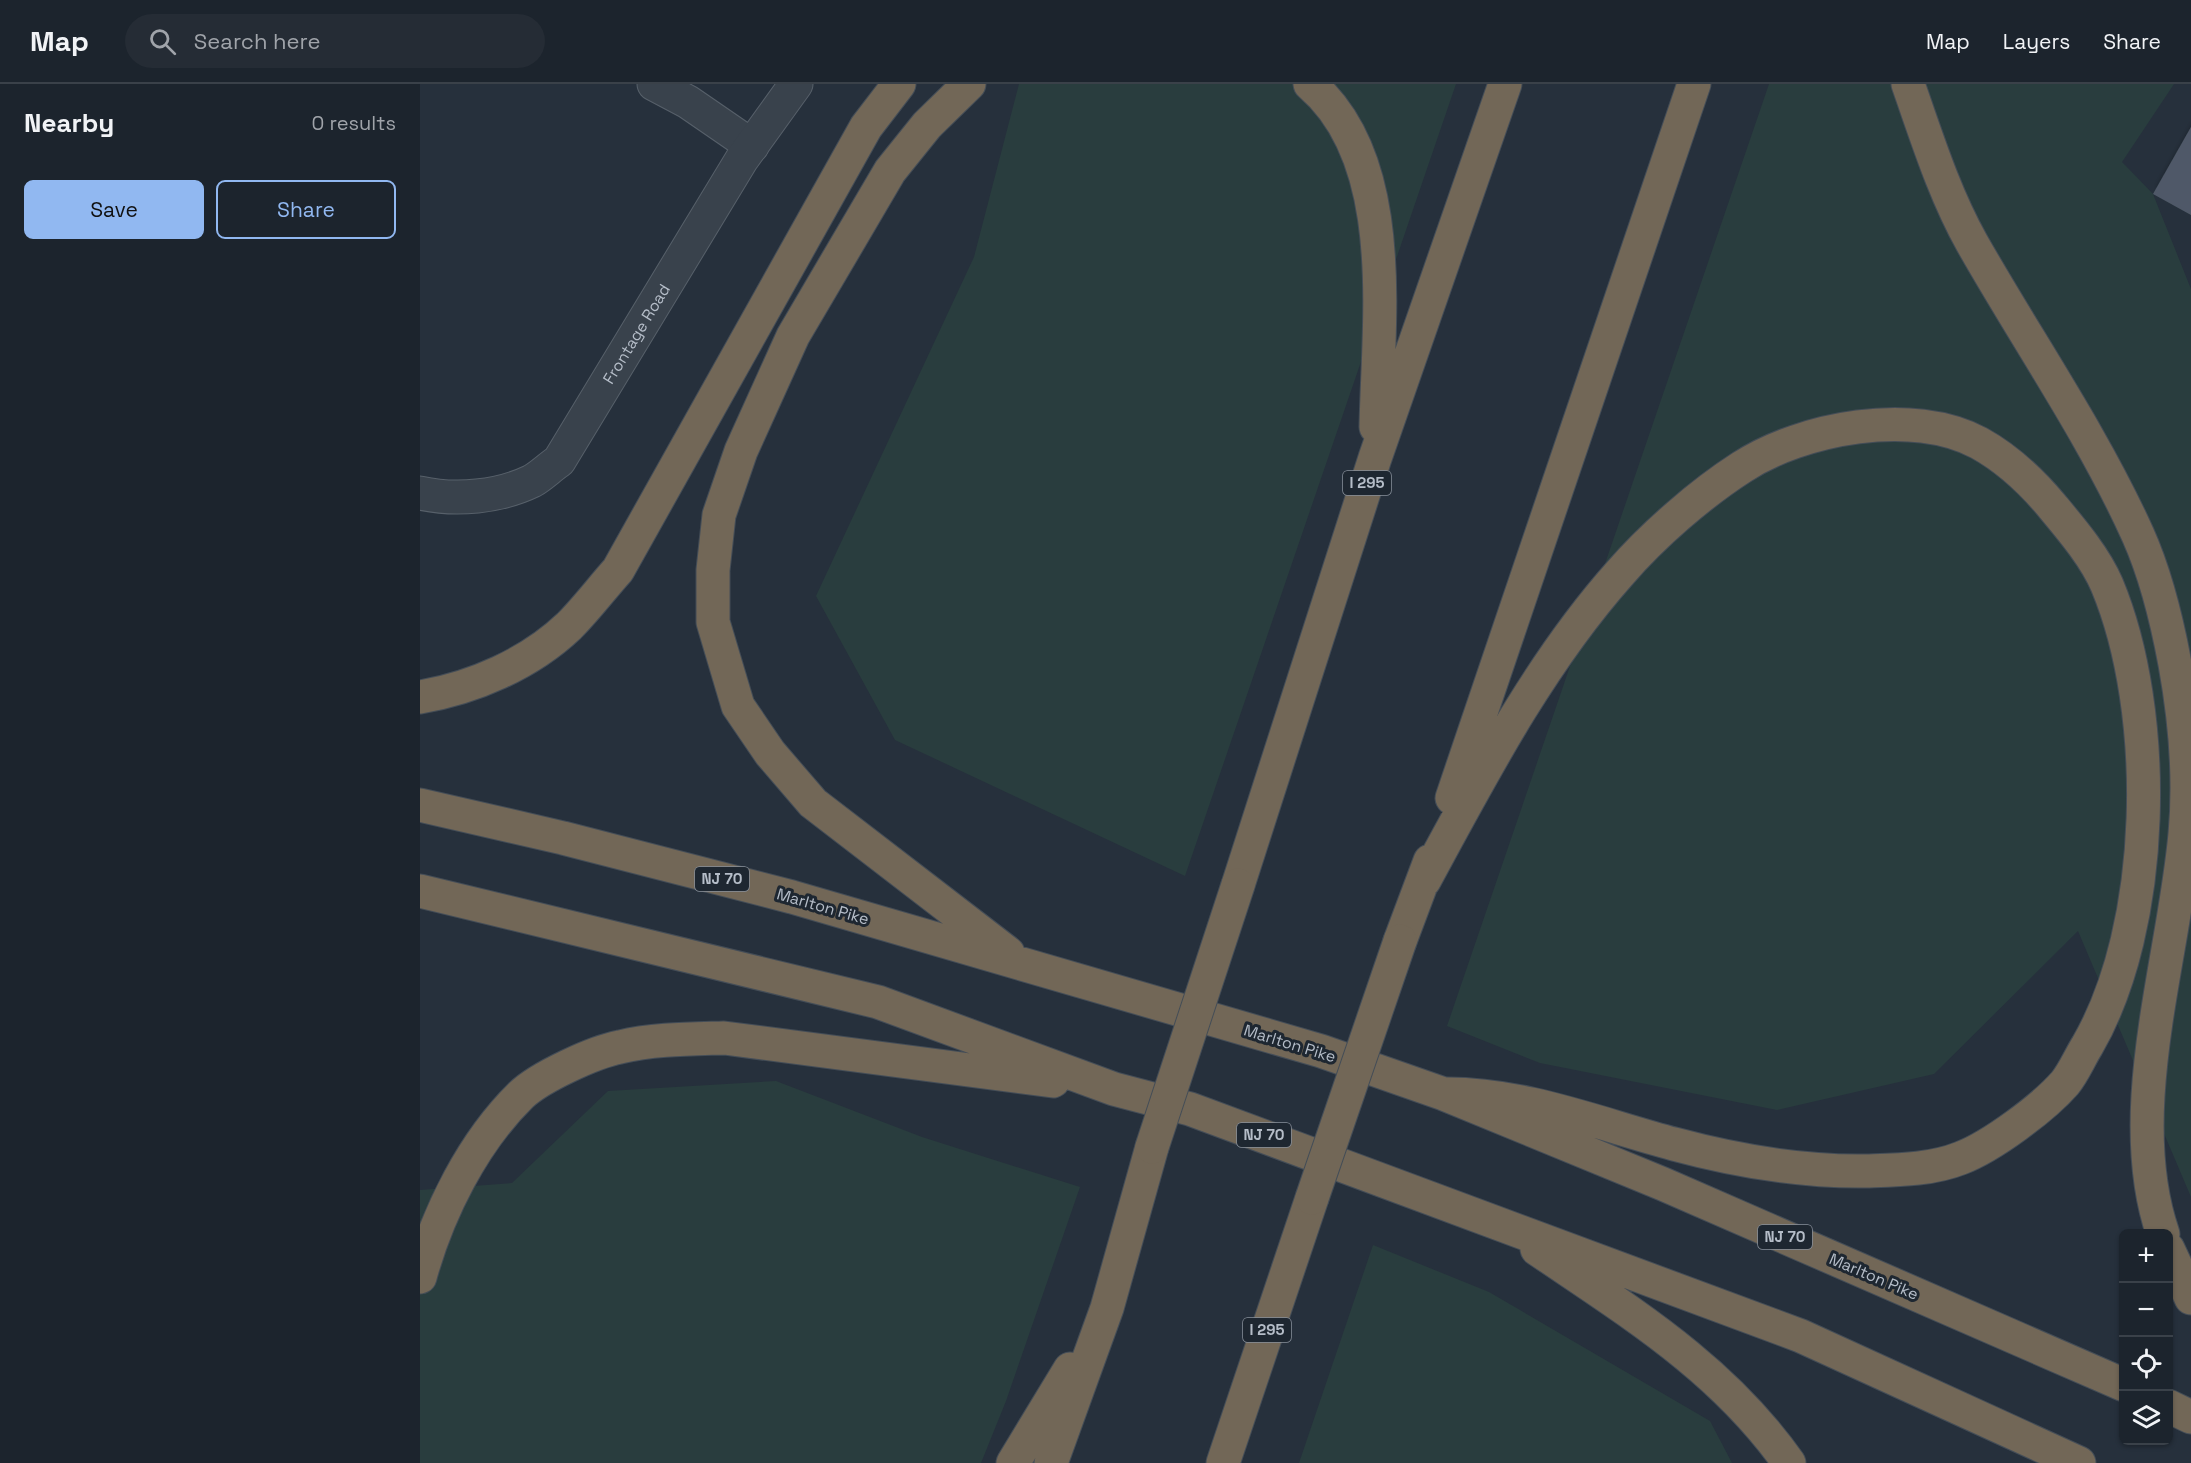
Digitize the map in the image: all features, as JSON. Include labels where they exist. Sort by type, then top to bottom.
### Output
[{"type":"highway","points":[[420,697],[452,692],[526,659],[568,627],[618,570],[866,127],[899,84]]},
{"type":"highway","points":[[969,84],[927,125],[890,171],[793,336],[741,451],[719,515],[713,570],[713,622],[738,706],[770,753],[813,803],[1022,963]]},
{"type":"highway","points":[[1310,84],[1320,93],[1342,123],[1365,171],[1378,245],[1375,458]]},
{"type":"highway","name":"I 295","points":[[1052,1463],[1107,1308],[1152,1147],[1375,458],[1505,84]]},
{"type":"highway","name":"I 295","points":[[1223,1463],[1400,941],[1424,881],[1694,84]]},
{"type":"highway","points":[[1908,84],[1937,168],[1971,240],[2073,412],[2139,536],[2167,626],[2176,666],[2187,790],[2185,835],[2149,1094],[2149,1153],[2156,1211],[2162,1229]]},
{"type":"highway","points":[[1424,881],[1520,711],[1621,571],[1689,507],[1744,465],[1803,437],[1866,424],[1927,427],[1976,441],[2034,483],[2073,532],[2106,582],[2129,655],[2142,753],[2141,864],[2122,968],[2100,1023],[2066,1082],[2010,1130],[1962,1158],[1922,1167],[1831,1171],[1741,1161],[1558,1110],[1468,1094],[1444,1094]]},
{"type":"highway","name":"Marlton Pike","points":[[420,806],[562,838],[792,897],[1320,1051],[1444,1094],[1663,1184],[2119,1383]]},
{"type":"highway","name":"NJ 70","points":[[420,891],[878,1002],[1114,1089],[1190,1108],[1493,1219],[1801,1336],[2079,1463]]},
{"type":"highway","points":[[420,1277],[445,1211],[476,1149],[523,1094],[574,1063],[619,1047],[724,1038],[1114,1089]]},
{"type":"highway","points":[[1493,1219],[1665,1337],[1732,1394],[1766,1430],[1789,1463]]},
{"type":"highway","points":[[2173,1258],[2191,1298]]},
{"type":"highway","points":[[1013,1463],[1107,1308]]},
{"type":"highway","points":[[2173,1408],[2191,1417]]},
{"type":"street","points":[[654,84],[688,102],[752,146]]},
{"type":"street","name":"Frontage Road","points":[[420,493],[436,497],[491,495],[533,481],[559,461],[752,146],[796,84]]},
{"type":"green space","points":[[1019,84],[1456,84],[1185,876],[895,740],[816,596],[974,257]]},
{"type":"green space","points":[[1769,84],[2174,84],[2122,162],[2153,194],[2191,289],[2191,1197],[2078,931],[1934,1074],[1777,1110],[1540,1063],[1447,1026]]},
{"type":"green space","points":[[776,1081],[922,1137],[1080,1187],[1006,1401],[981,1463],[420,1463],[420,1190],[512,1183],[608,1091]]},
{"type":"green space","points":[[1373,1245],[1489,1292],[1710,1421],[1732,1463],[1299,1463]]},
{"type":"building","points":[[2191,127],[2191,215],[2153,194]]}]
